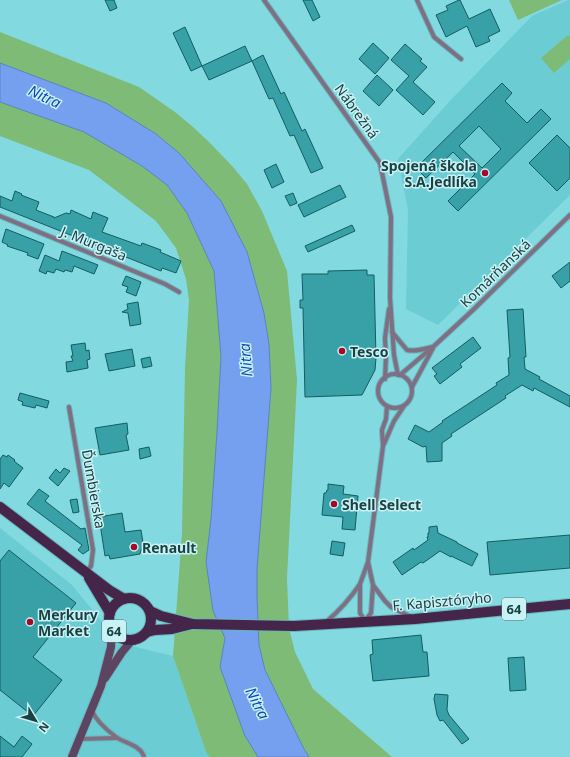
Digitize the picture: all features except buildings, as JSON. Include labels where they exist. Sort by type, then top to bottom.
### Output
[{"type":"main road","name":"64","points":[[0,507],[108,590],[124,599]]},
{"type":"main road","name":"64","points":[[86,573],[110,613]]},
{"type":"main road","name":"64","points":[[124,599],[139,599],[146,604],[150,611],[151,622],[146,632],[139,638],[127,639],[121,637],[112,628],[109,619],[112,609],[117,603],[124,599]]},
{"type":"main road","name":"F. Kapisztóryho","points":[[365,621],[415,619],[570,604]]},
{"type":"main road","name":"64","points":[[150,611],[161,616],[193,624],[294,626],[365,621]]},
{"type":"main road","name":"64","points":[[146,632],[172,629],[193,624]]},
{"type":"street","name":"Nábrežná","points":[[264,0],[380,163],[391,217],[390,298],[394,355],[399,375]]},
{"type":"street","points":[[417,0],[434,37],[461,59]]},
{"type":"street","name":"Komárňanská","points":[[384,379],[393,375],[399,375],[434,346],[489,295],[570,215]]},
{"type":"street","name":"J. Murgaša","points":[[0,218],[165,284],[179,292]]},
{"type":"street","name":"Nábrežná","points":[[384,379],[386,357],[385,338],[390,298]]},
{"type":"street","points":[[392,332],[408,350],[411,351],[434,346]]},
{"type":"street","name":"Komárňanská","points":[[383,446],[394,421],[410,400],[412,396],[412,387],[434,346]]},
{"type":"street","points":[[399,375],[407,380],[412,387]]},
{"type":"street","points":[[384,379],[379,388],[380,398],[383,403],[387,406],[395,408],[404,406]]},
{"type":"street","name":"Komárňanská","points":[[368,562],[383,446],[382,430],[386,419],[387,406]]},
{"type":"street","name":"Ďumbierska","points":[[69,407],[93,550],[91,566],[86,573]]},
{"type":"street","points":[[324,624],[348,602],[360,584],[368,562]]},
{"type":"street","points":[[360,584],[360,613],[365,621],[371,613],[373,585],[368,562]]},
{"type":"street","points":[[373,585],[391,607],[415,619]]},
{"type":"street","points":[[72,757],[101,686],[111,647],[112,628]]},
{"type":"street","points":[[101,686],[122,652],[133,639]]},
{"type":"street","points":[[91,710],[98,720],[117,738],[132,745],[143,754],[144,757]]},
{"type":"street","points":[[79,739],[117,738]]},
{"type":"shaded area","name":"Spojená škola S.A.Jedlíka","points":[[570,0],[570,195],[438,325],[406,309],[408,210],[398,159],[447,104],[532,16]]},
{"type":"shaded area","points":[[0,528],[72,585],[119,643],[173,656],[206,752],[210,757],[0,757]]},
{"type":"green space","points":[[509,0],[562,0],[518,20]]},
{"type":"green space","points":[[0,32],[139,87],[175,112],[209,142],[247,184],[262,211],[287,271],[297,380],[287,579],[289,628],[295,652],[313,689],[392,757],[309,757],[265,670],[259,645],[257,569],[271,388],[269,344],[264,313],[247,252],[221,201],[179,153],[156,134],[106,103],[0,63]]},
{"type":"green space","points":[[568,35],[570,37],[570,59],[554,73],[541,58]]},
{"type":"green space","points":[[0,102],[84,132],[142,166],[167,185],[187,213],[214,271],[221,356],[211,519],[206,562],[213,611],[225,638],[220,667],[245,736],[258,757],[210,757],[206,752],[173,656],[182,533],[185,368],[189,300],[186,279],[176,248],[156,221],[89,170],[0,136]]},
{"type":"water","name":"Nitra","points":[[0,63],[106,103],[156,134],[179,153],[221,201],[247,252],[264,313],[269,344],[271,388],[257,569],[259,645],[265,670],[309,757],[258,757],[245,736],[220,667],[225,638],[213,611],[206,562],[211,519],[221,356],[214,271],[187,213],[167,185],[142,166],[84,132],[0,102]]},
{"type":"place","name":"Spojená škola S.A.Jedlíka","points":[[485,173]]},
{"type":"place","name":"Tesco","points":[[342,351]]},
{"type":"place","name":"Shell Select","points":[[334,504]]},
{"type":"place","name":"Renault","points":[[134,547]]},
{"type":"place","name":"Merkury Market","points":[[30,622]]}]
